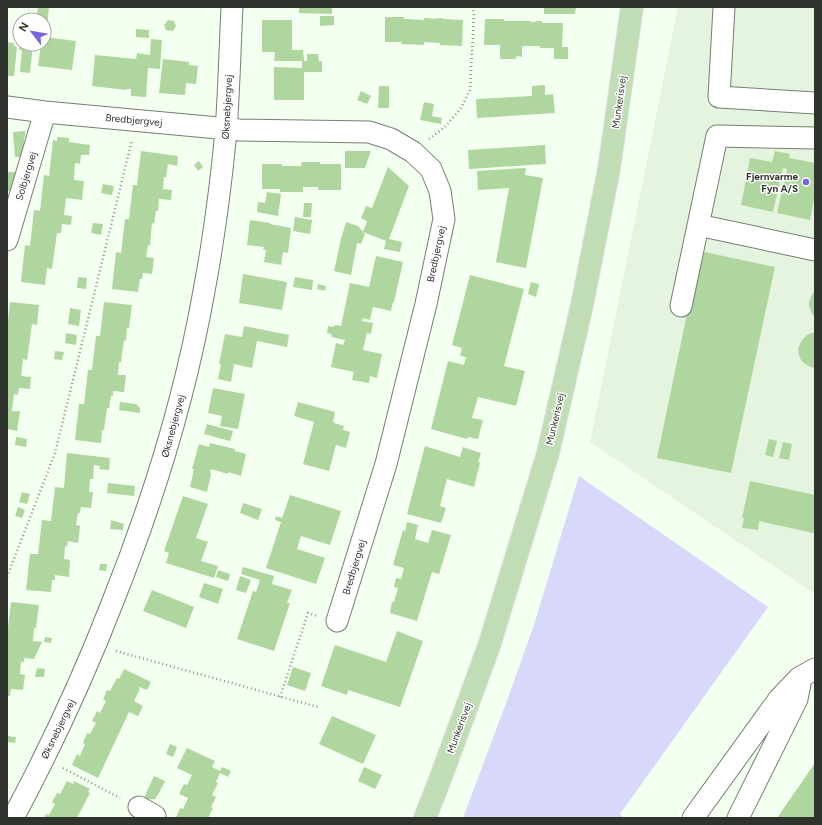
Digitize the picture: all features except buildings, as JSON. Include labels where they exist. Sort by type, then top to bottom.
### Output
[{"type":"main road","name":"Munkerisvej","points":[[425,818],[489,646],[548,453],[582,305],[609,169],[632,7]]},
{"type":"street","name":"Øksnebjergvej","points":[[13,818],[71,703],[124,574],[163,460],[188,371],[204,292],[213,237],[226,129],[232,7]]},
{"type":"street","points":[[724,7],[719,97],[815,103]]},
{"type":"street","name":"Bredbjergvej","points":[[7,107],[136,121],[240,130],[369,132],[391,139],[413,152],[431,169],[440,191],[444,219],[426,304],[386,464],[337,621]]},
{"type":"street","name":"Solbjergvej","points":[[7,240],[45,112]]},
{"type":"street","points":[[681,306],[717,136],[815,138]]},
{"type":"street","points":[[698,225],[815,250]]},
{"type":"street","points":[[693,818],[779,699],[807,673]]},
{"type":"street","points":[[738,818],[797,699],[800,684],[807,673]]},
{"type":"path","points":[[413,152],[446,126],[460,108],[470,90],[474,14],[472,7]]},
{"type":"path","points":[[7,577],[55,453],[136,121]]},
{"type":"path","points":[[280,697],[308,613],[337,621]]},
{"type":"path","points":[[96,645],[318,707]]},
{"type":"path","points":[[44,758],[147,813]]},
{"type":"shaded area","points":[[678,7],[815,7],[815,594],[590,442]]},
{"type":"shaded area","points":[[579,476],[768,607],[620,814],[624,818],[463,818],[534,625]]},
{"type":"place","name":"Fjernvarme Fyn A/S","points":[[806,182]]}]
